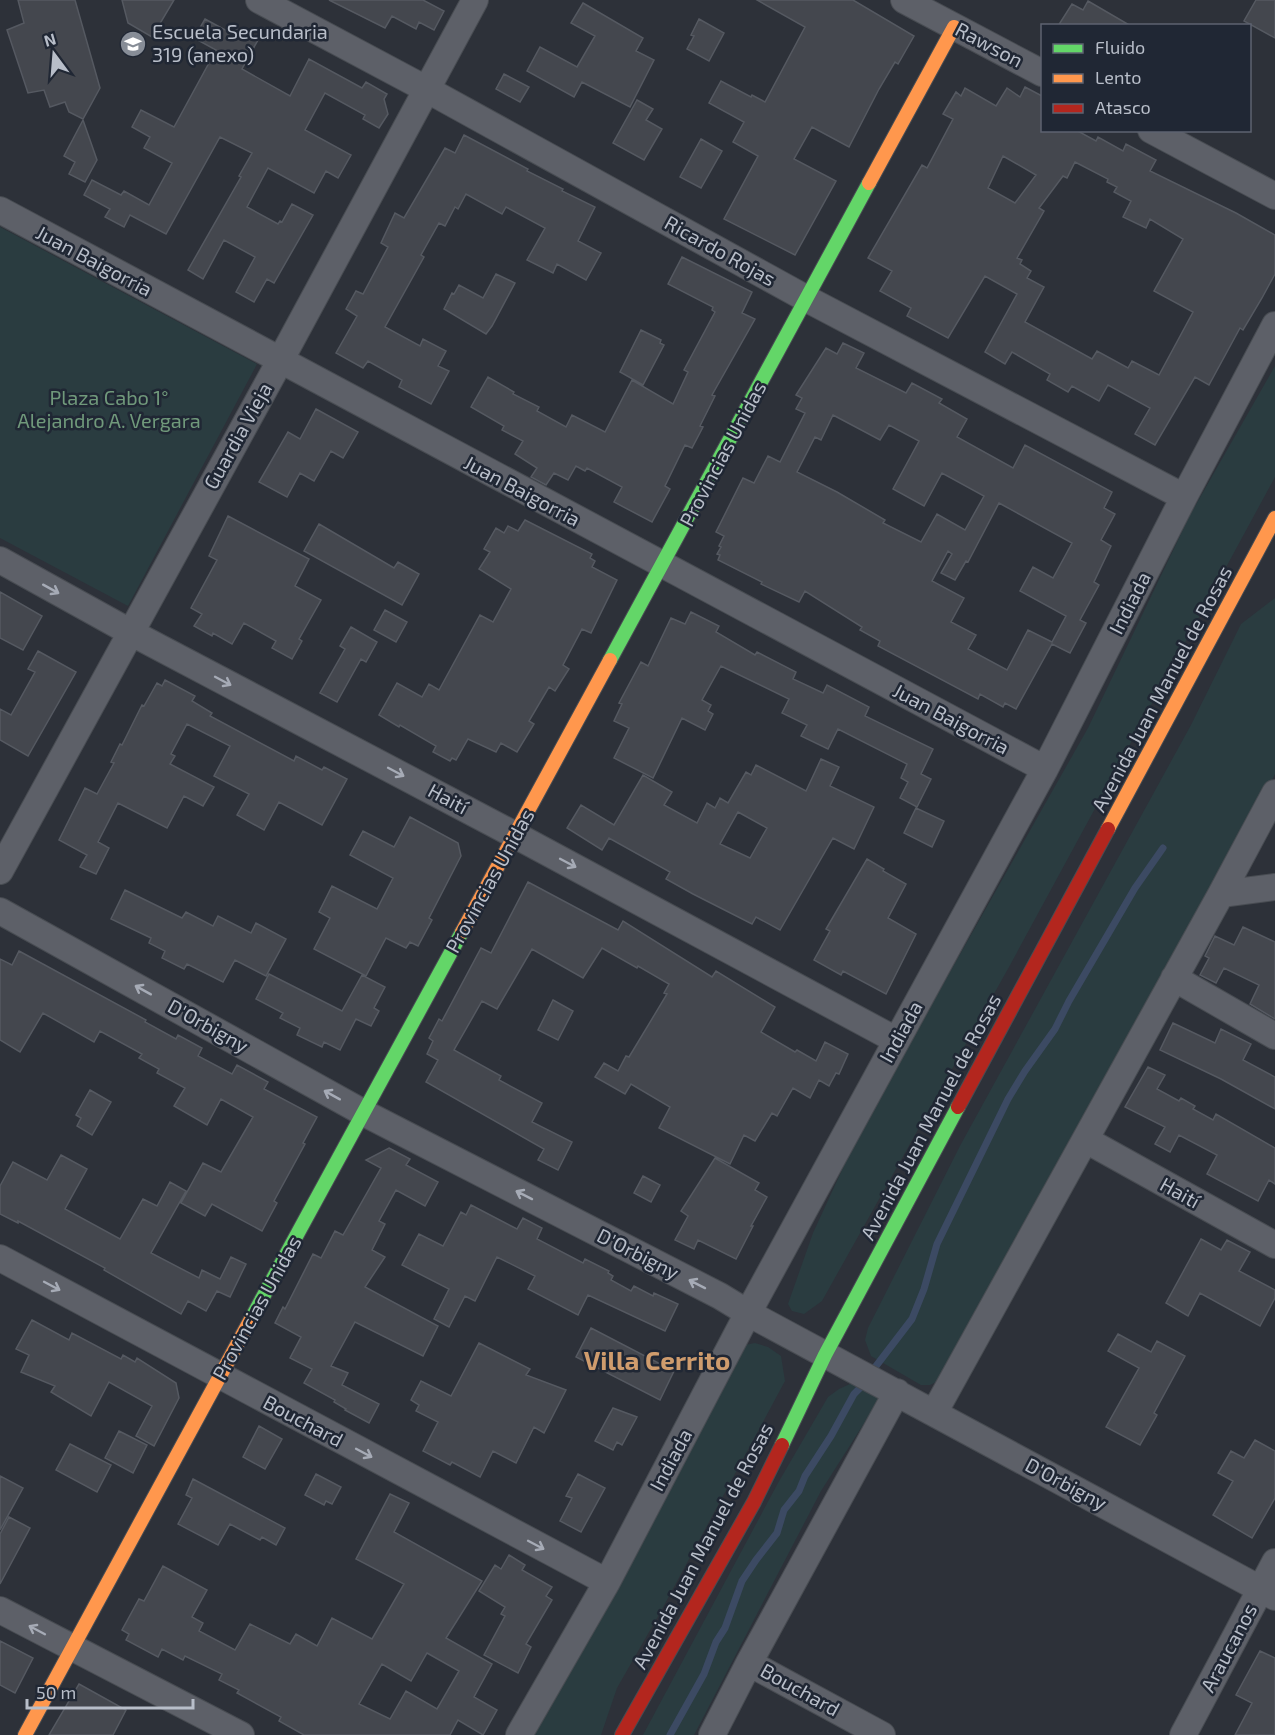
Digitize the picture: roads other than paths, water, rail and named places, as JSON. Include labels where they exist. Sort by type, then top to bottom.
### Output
[{"type":"street","name":"Ricardo Rojas","points":[[259,0],[426,89],[807,299],[1184,497]]},
{"type":"street","name":"Guardia Vieja","points":[[0,871],[475,0]]},
{"type":"street","name":"Rawson","points":[[913,2],[954,27],[1041,73]]},
{"type":"street","name":"Provincias Unidas","points":[[25,1735],[954,27]]},
{"type":"street","points":[[1155,132],[1275,196]]},
{"type":"street","name":"Juan Baigorria","points":[[0,210],[1045,770]]},
{"type":"street","name":"Indiada","points":[[519,1735],[607,1582],[748,1313],[1045,770],[1184,497],[1275,325]]},
{"type":"street","name":"Avenida Juan Manuel de Rosas","points":[[622,1735],[754,1502],[825,1355],[1130,792],[1275,518]]},
{"type":"street","name":"Haití","points":[[0,560],[130,632],[515,835],[896,1040]]},
{"type":"street","points":[[934,1413],[1086,1140],[1275,792]]},
{"type":"street","points":[[1221,894],[1275,887]]},
{"type":"street","name":"D'Orbigny","points":[[0,911],[364,1113],[720,1296],[825,1355],[1268,1593]]},
{"type":"street","points":[[1174,978],[1275,1036]]},
{"type":"street","name":"Haití","points":[[1086,1140],[1275,1245]]},
{"type":"street","name":"Bouchard","points":[[0,1258],[607,1582]]},
{"type":"street","points":[[712,1735],[897,1392]]},
{"type":"street","name":"Araucanos","points":[[1183,1735],[1268,1593],[1275,1562]]},
{"type":"street","points":[[0,1610],[241,1735]]},
{"type":"street","name":"Bouchard","points":[[749,1663],[882,1735]]},
{"type":"waterway","points":[[873,1370],[912,1319],[924,1289],[937,1244],[1008,1099],[1055,1029],[1135,888],[1163,848]]},
{"type":"waterway","points":[[670,1735],[704,1674],[716,1642],[725,1628],[742,1581],[777,1533],[784,1510],[799,1491],[805,1476],[831,1436],[854,1394],[864,1384]]},
{"type":"place","name":"Escuela Secundaria 319 (anexo)","points":[[133,44]]},
{"type":"district","name":"Villa Cerrito","points":[[657,1361]]},
{"type":"park label","name":"Plaza Cabo 1° Alejandro A. Vergara","points":[[109,410]]}]
